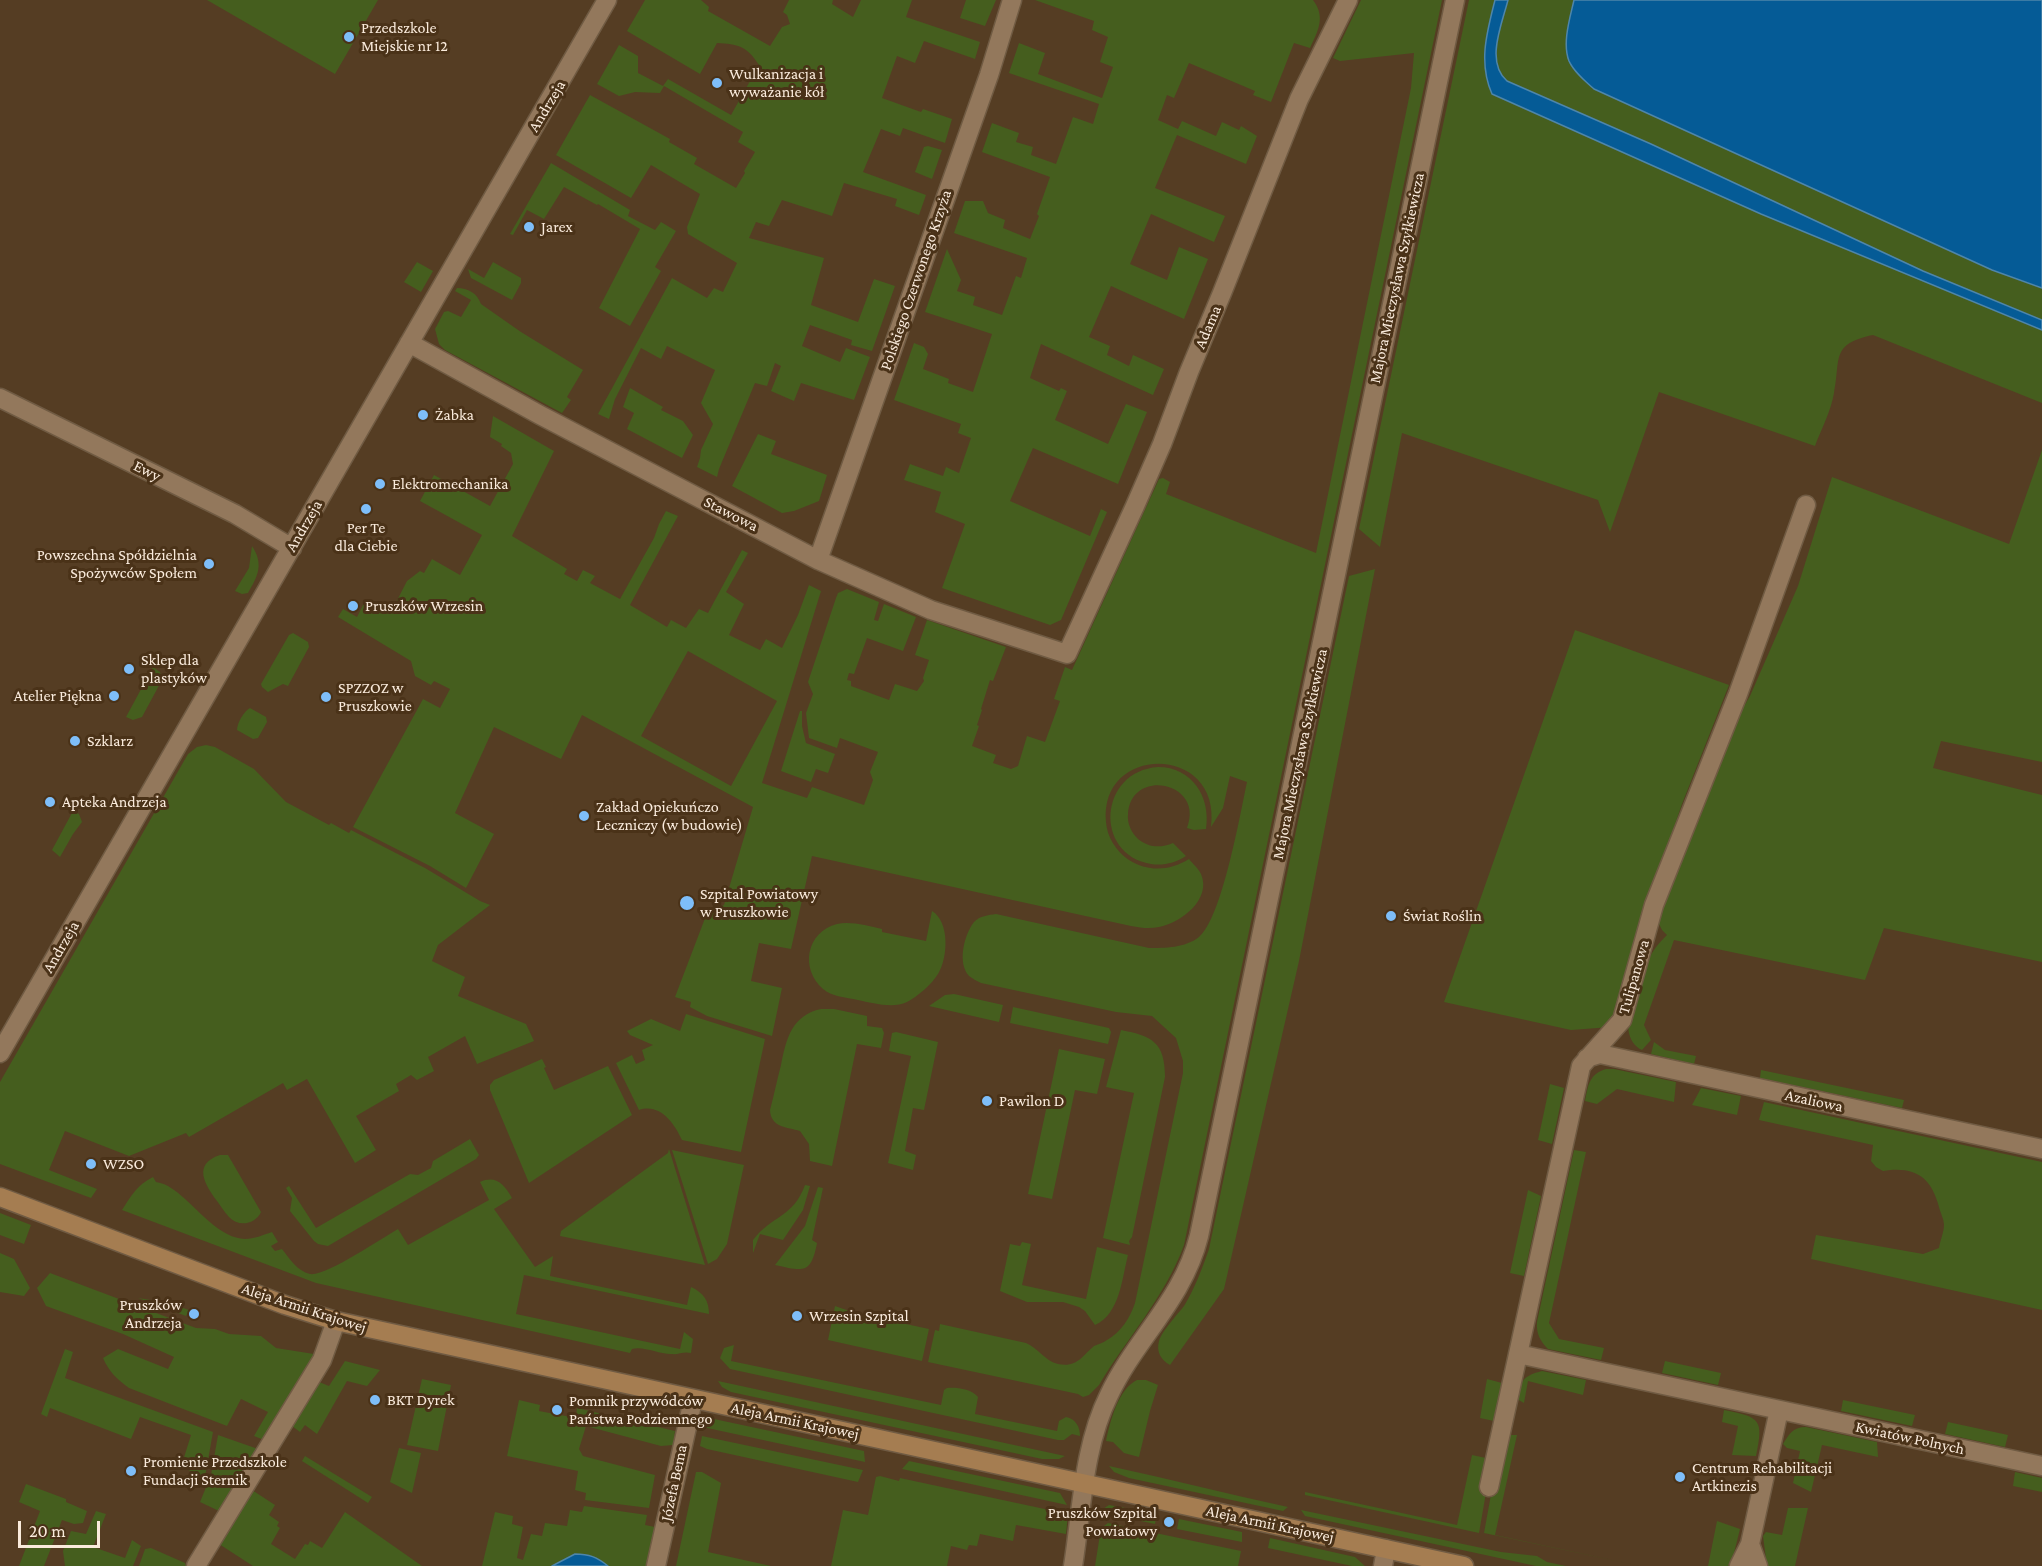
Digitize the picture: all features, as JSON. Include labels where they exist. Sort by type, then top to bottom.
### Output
[{"type":"street","name":"Andrzeja","points":[[0,1053],[607,0]]},
{"type":"street","name":"Polskiego Czerwonego Krzyża","points":[[818,560],[989,75],[1012,0]]},
{"type":"street","name":"Adama","points":[[1067,654],[1162,444],[1299,99],[1348,0]]},
{"type":"street","name":"Majora Mieczysława Szyłkiewicza","points":[[1073,1566],[1085,1484],[1093,1443],[1105,1401],[1115,1382],[1182,1281],[1192,1262],[1199,1236],[1455,0]]},
{"type":"street","name":"Stawowa","points":[[409,343],[540,415],[818,560],[931,610],[1067,654]]},
{"type":"street","name":"Ewy","points":[[0,398],[235,514],[292,548]]},
{"type":"street","name":"Tulipanowa","points":[[1489,1487],[1580,1068],[1622,1020],[1654,906],[1738,694],[1806,505]]},
{"type":"street","name":"Azaliowa","points":[[1587,1058],[1600,1054],[2042,1149]]},
{"type":"street","name":"Aleja Armii Krajowej","points":[[0,1197],[285,1305],[336,1321],[1085,1484],[1384,1557],[1464,1566]]},
{"type":"street","points":[[196,1566],[322,1359],[336,1321]]},
{"type":"street","name":"Kwiatów Polnych","points":[[1518,1354],[2042,1466]]},
{"type":"street","name":"Józefa Bema","points":[[656,1566],[693,1400]]},
{"type":"street","points":[[1739,1566],[1750,1544],[1779,1410]]},
{"type":"street","points":[[1750,1544],[1758,1566]]},
{"type":"green space","points":[[207,0],[378,0],[335,74]]},
{"type":"green space","points":[[645,0],[701,0],[709,7],[708,11],[770,46],[782,27],[790,24],[787,15],[783,12],[789,0],[833,0],[832,4],[853,17],[861,0],[912,0],[906,17],[980,42],[975,59],[924,41],[915,63],[897,56],[882,98],[921,112],[923,109],[952,119],[945,143],[903,128],[900,136],[881,129],[863,172],[926,195],[919,215],[895,206],[897,199],[844,183],[832,216],[782,200],[769,226],[756,222],[749,238],[824,258],[811,305],[858,322],[874,279],[895,286],[872,351],[851,345],[852,340],[810,325],[802,346],[840,362],[846,348],[870,357],[854,400],[801,383],[794,401],[771,391],[781,366],[775,363],[767,386],[755,383],[717,477],[697,467],[701,450],[713,424],[701,403],[715,370],[667,346],[661,359],[641,348],[615,399],[609,419],[598,414],[672,278],[707,298],[714,288],[723,292],[737,263],[688,234],[687,227],[700,194],[651,165],[631,198],[556,155],[590,95],[670,139],[669,142],[697,158],[694,164],[736,188],[745,173],[755,152],[738,142],[743,132],[664,86],[660,93],[635,92],[619,96],[597,84],[619,45],[638,56],[638,73],[663,86],[668,79],[731,115],[759,65],[755,59],[741,47],[717,43],[700,74],[627,31]]},
{"type":"green space","points":[[966,0],[996,0],[985,26],[960,18]]},
{"type":"green space","points":[[1035,0],[1313,0],[1320,18],[1318,30],[1310,48],[1294,43],[1271,102],[1253,95],[1255,91],[1189,63],[1174,98],[1167,95],[1158,120],[1178,129],[1182,121],[1216,136],[1222,122],[1239,130],[1241,126],[1257,136],[1246,164],[1177,135],[1155,188],[1225,216],[1214,242],[1151,214],[1130,264],[1167,280],[1179,247],[1208,259],[1184,319],[1111,286],[1089,337],[1110,346],[1107,355],[1129,366],[1133,355],[1164,369],[1153,395],[1041,344],[1030,378],[1059,391],[1061,388],[1067,391],[1055,420],[1108,444],[1126,404],[1147,412],[1118,484],[1033,448],[1010,501],[1090,536],[1101,509],[1107,512],[1061,620],[1050,625],[942,588],[965,524],[935,512],[941,492],[904,480],[910,464],[943,476],[946,467],[959,473],[971,438],[958,433],[961,424],[894,400],[914,343],[924,347],[928,354],[923,369],[949,379],[948,383],[973,392],[992,334],[925,312],[947,249],[961,280],[957,291],[975,297],[973,305],[1002,315],[1016,276],[1021,278],[1027,258],[954,233],[965,201],[983,201],[988,213],[1005,220],[1003,228],[1030,239],[1039,216],[1037,214],[1050,177],[982,152],[992,123],[1019,133],[1016,142],[1033,147],[1031,155],[1056,164],[1073,117],[1093,124],[1099,104],[1009,73],[1019,43],[1045,53],[1038,74],[1102,98],[1113,67],[1100,62],[1108,37],[1092,30],[1094,21]]},
{"type":"green space","points":[[1361,0],[1442,0],[1184,1245],[1156,1300],[1099,1385],[1089,1395],[1083,1397],[1078,1394],[928,1362],[935,1330],[939,1331],[940,1324],[1026,1343],[1049,1360],[1065,1365],[1075,1363],[1094,1346],[1112,1337],[1121,1329],[1135,1303],[1183,1073],[1183,1061],[1176,1038],[1152,1016],[1116,1012],[981,983],[970,977],[963,964],[963,949],[970,928],[979,918],[996,914],[1149,948],[1175,947],[1193,941],[1207,926],[1215,909],[1235,841],[1247,782],[1230,776],[1223,808],[1211,827],[1209,800],[1198,780],[1181,768],[1160,764],[1139,767],[1121,778],[1109,796],[1106,822],[1108,833],[1116,848],[1124,856],[1136,864],[1151,868],[1167,868],[1189,859],[1201,874],[1202,892],[1198,901],[1176,921],[1156,928],[1131,926],[812,856],[791,949],[759,943],[751,981],[782,988],[772,1036],[707,1016],[690,1007],[691,1002],[675,997],[707,913],[724,905],[753,807],[582,715],[561,759],[494,727],[455,813],[494,834],[466,888],[430,866],[353,827],[423,699],[440,708],[450,689],[434,681],[431,685],[415,676],[411,661],[338,617],[343,609],[357,617],[365,601],[390,614],[407,581],[420,571],[424,573],[432,559],[460,575],[482,535],[420,501],[434,475],[490,506],[513,464],[511,453],[490,437],[493,416],[554,451],[512,536],[567,569],[564,574],[577,581],[583,570],[595,576],[590,583],[620,599],[654,538],[666,511],[678,516],[630,605],[667,627],[671,620],[686,628],[699,609],[708,613],[742,550],[748,553],[726,592],[744,604],[729,635],[760,650],[766,639],[782,648],[809,585],[821,591],[762,783],[807,798],[812,787],[864,805],[873,780],[870,772],[878,752],[840,738],[837,748],[809,738],[806,713],[813,694],[808,682],[838,593],[847,589],[879,602],[874,620],[878,621],[884,604],[916,617],[903,651],[867,638],[854,674],[849,673],[847,680],[851,681],[851,686],[889,700],[895,684],[917,691],[924,681],[929,660],[915,655],[927,620],[1006,647],[993,681],[990,680],[972,746],[996,755],[993,763],[1011,769],[1018,766],[1027,736],[1045,742],[1060,701],[1054,699],[1065,667],[1072,670],[1159,479],[1163,478],[1170,482],[1166,494],[1316,553],[1411,88],[1414,53],[1340,61],[1333,58]],"holes":[[[688,651],[777,701],[731,786],[641,736]]]},
{"type":"green space","points":[[1469,0],[1495,0],[1485,47],[1485,70],[1492,94],[1761,214],[2042,330],[2042,403],[1873,335],[1850,343],[1840,355],[1833,400],[1815,446],[1659,392],[1610,532],[1598,500],[1402,433],[1380,547],[1359,529]]},
{"type":"green space","points":[[1508,0],[1574,0],[1570,18],[1594,89],[1992,270],[2042,288],[2042,320],[1923,271],[1651,144],[1507,81],[1500,73],[1496,53],[1499,31]]},
{"type":"green space","points":[[924,147],[942,150],[932,179],[915,172]]},
{"type":"green space","points":[[551,163],[630,210],[628,216],[655,230],[661,222],[676,231],[655,267],[661,271],[630,326],[599,308],[640,229],[564,187],[544,219],[527,210],[513,235],[510,234]]},
{"type":"green space","points":[[417,262],[433,271],[421,292],[404,282]]},
{"type":"green space","points":[[493,262],[521,278],[521,283],[512,300],[471,278],[468,269],[484,278]]},
{"type":"green space","points":[[457,288],[472,292],[481,304],[583,370],[567,397],[571,400],[562,413],[445,350],[439,344],[435,329],[444,312],[448,311],[461,317],[471,300],[455,291]]},
{"type":"green space","points":[[630,388],[663,407],[661,410],[683,421],[693,435],[682,458],[627,429],[634,413],[623,407]]},
{"type":"green space","points":[[758,434],[776,441],[771,454],[827,475],[819,501],[782,513],[732,486]]},
{"type":"green space","points":[[2042,450],[2042,762],[1941,741],[1933,768],[2042,795],[2042,962],[1884,928],[1865,980],[1674,940],[1644,1025],[1651,1040],[1642,1050],[1633,1042],[1628,1018],[1641,975],[1654,950],[1667,935],[1656,918],[1701,815],[1734,723],[1750,696],[1798,586],[1832,477],[2009,544]]},
{"type":"green space","points":[[252,546],[258,559],[258,570],[248,593],[242,594],[235,591],[249,568]]},
{"type":"green space","points":[[1375,569],[1299,961],[1224,1289],[1170,1365],[1160,1355],[1159,1341],[1188,1299],[1209,1249],[1349,576]]},
{"type":"green space","points":[[1575,630],[1729,685],[1682,804],[1641,922],[1611,1027],[1571,1030],[1444,1002]]},
{"type":"green space","points":[[293,633],[308,642],[309,647],[288,686],[283,684],[268,692],[261,684],[289,635]]},
{"type":"green space","points":[[153,667],[160,672],[162,680],[142,717],[133,720],[126,717]]},
{"type":"green space","points":[[250,708],[266,717],[267,722],[258,738],[253,739],[237,730],[241,718]]},
{"type":"green space","points":[[800,711],[802,711],[802,726],[806,743],[835,754],[828,773],[816,769],[811,782],[781,771]]},
{"type":"green space","points":[[206,745],[215,747],[254,769],[286,802],[329,825],[331,823],[349,833],[351,830],[490,905],[438,945],[432,961],[465,977],[458,996],[526,1024],[534,1041],[477,1064],[465,1036],[428,1057],[434,1071],[417,1080],[411,1075],[396,1084],[399,1091],[356,1116],[376,1150],[355,1163],[307,1079],[287,1090],[283,1083],[189,1137],[186,1133],[129,1156],[65,1131],[49,1170],[97,1189],[91,1198],[0,1164],[0,1082],[188,754],[197,747]]},
{"type":"green space","points":[[1158,767],[1181,772],[1197,786],[1202,795],[1207,817],[1206,829],[1187,828],[1190,812],[1186,800],[1177,791],[1165,786],[1153,786],[1141,790],[1132,799],[1128,814],[1129,824],[1138,839],[1151,846],[1173,843],[1186,856],[1160,865],[1132,857],[1119,845],[1112,830],[1111,813],[1115,797],[1124,782],[1138,772]]},
{"type":"green space","points":[[73,811],[79,814],[82,822],[60,857],[52,850]]},
{"type":"green space","points":[[932,911],[942,923],[946,941],[944,959],[935,978],[911,1000],[901,1004],[882,1005],[831,994],[823,989],[811,972],[809,962],[813,943],[827,928],[842,923],[854,923],[882,929],[882,932],[926,941]]},
{"type":"green space","points":[[954,994],[1003,1005],[999,1022],[929,1006],[945,995]]},
{"type":"green space","points":[[1013,1007],[1109,1028],[1111,1032],[1108,1044],[1010,1023]]},
{"type":"green space","points":[[834,1009],[867,1016],[867,1026],[882,1028],[884,1033],[881,1048],[857,1044],[832,1166],[810,1161],[809,1144],[800,1131],[777,1124],[770,1110],[788,1037],[797,1022],[811,1012]]},
{"type":"green space","points":[[686,1014],[765,1039],[741,1152],[682,1140],[675,1127],[660,1112],[653,1109],[639,1110],[616,1063],[632,1055],[636,1064],[645,1060],[642,1050],[653,1045],[630,1035],[627,1031],[651,1019],[680,1031]]},
{"type":"green space","points":[[1121,1030],[1149,1038],[1155,1043],[1162,1056],[1165,1077],[1130,1245],[1103,1238],[1134,1093],[1106,1087]]},
{"type":"green space","points":[[892,1033],[938,1042],[924,1110],[913,1108],[905,1151],[916,1155],[913,1170],[888,1163],[911,1056],[889,1051]]},
{"type":"green space","points":[[1654,1042],[1665,1050],[1696,1056],[1694,1064],[1651,1054]]},
{"type":"green space","points":[[1059,1049],[1105,1059],[1097,1094],[1075,1090],[1052,1199],[1028,1194]]},
{"type":"green space","points":[[542,1059],[554,1090],[608,1066],[632,1115],[529,1183],[490,1090],[490,1085],[494,1080]]},
{"type":"green space","points":[[1606,1069],[1676,1082],[1674,1102],[1617,1089],[1597,1104],[1585,1101],[1588,1086],[1593,1077]]},
{"type":"green space","points":[[1761,1070],[1904,1100],[1902,1108],[1760,1078]]},
{"type":"green space","points":[[1550,1084],[1564,1088],[1552,1144],[1538,1140]]},
{"type":"green space","points":[[1701,1088],[1741,1096],[1737,1115],[1692,1105]]},
{"type":"green space","points":[[1764,1102],[2042,1162],[2042,1310],[1811,1259],[1816,1235],[1923,1254],[1939,1248],[1944,1228],[1943,1218],[1936,1196],[1926,1181],[1912,1172],[1883,1171],[1876,1167],[1871,1161],[1873,1145],[1759,1120]]},
{"type":"green space","points":[[470,1139],[479,1155],[476,1159],[328,1246],[314,1241],[290,1211],[292,1198],[286,1188],[289,1186],[316,1228],[410,1174],[418,1175],[431,1168],[433,1161]]},
{"type":"green space","points":[[669,1149],[705,1265],[560,1236],[561,1231],[668,1153]]},
{"type":"green space","points":[[672,1150],[744,1165],[727,1244],[717,1259],[708,1264]]},
{"type":"green space","points":[[1574,1150],[1586,1152],[1549,1323],[1559,1339],[1604,1348],[1601,1360],[1548,1349],[1537,1330]]},
{"type":"green space","points":[[220,1155],[228,1155],[261,1212],[251,1222],[241,1223],[229,1217],[205,1182],[206,1164]]},
{"type":"green space","points":[[153,1177],[156,1182],[175,1190],[220,1230],[236,1238],[255,1238],[272,1232],[278,1242],[271,1246],[275,1251],[282,1249],[297,1267],[310,1274],[328,1270],[398,1229],[408,1245],[489,1200],[480,1182],[495,1180],[503,1185],[512,1198],[494,1209],[535,1267],[553,1256],[550,1276],[687,1305],[691,1287],[705,1298],[709,1314],[524,1275],[516,1314],[680,1349],[684,1332],[693,1339],[691,1353],[666,1354],[637,1348],[632,1349],[630,1353],[316,1283],[122,1210],[139,1187]]},
{"type":"green space","points":[[805,1185],[810,1186],[803,1210],[783,1240],[760,1234],[753,1253],[753,1240],[794,1204]]},
{"type":"green space","points":[[818,1187],[823,1188],[812,1240],[817,1243],[812,1261],[808,1266],[799,1269],[775,1265],[805,1226]]},
{"type":"green space","points":[[1528,1190],[1541,1196],[1524,1276],[1510,1273]]},
{"type":"green space","points":[[0,1213],[31,1225],[24,1244],[0,1235]]},
{"type":"green space","points":[[1022,1242],[1031,1244],[1022,1285],[1086,1299],[1097,1247],[1128,1255],[1119,1294],[1110,1313],[1095,1325],[1085,1311],[1079,1307],[1063,1302],[1027,1302],[1000,1291],[1010,1244],[1020,1246]]},
{"type":"green space","points":[[0,1253],[14,1259],[30,1288],[24,1296],[0,1292]]},
{"type":"green space","points":[[50,1273],[196,1328],[215,1329],[229,1334],[261,1336],[276,1348],[314,1354],[314,1357],[264,1440],[254,1436],[268,1412],[241,1399],[227,1426],[125,1385],[111,1371],[103,1358],[118,1349],[168,1369],[174,1357],[123,1334],[46,1306],[37,1288]]},
{"type":"green space","points":[[138,1298],[169,1303],[189,1310],[186,1316]]},
{"type":"green space","points":[[835,1306],[855,1313],[929,1329],[922,1361],[828,1340]]},
{"type":"green space","points":[[734,1345],[731,1361],[941,1405],[944,1390],[947,1388],[964,1389],[978,1397],[975,1414],[1057,1431],[1059,1421],[1066,1417],[1077,1424],[1080,1436],[1072,1434],[1064,1440],[1058,1440],[730,1369],[720,1358],[724,1348]]},
{"type":"green space","points":[[65,1349],[73,1352],[65,1378],[213,1432],[205,1477],[181,1467],[191,1435],[140,1417],[131,1439],[50,1408],[47,1417],[41,1414]]},
{"type":"green space","points":[[345,1361],[380,1370],[367,1386],[347,1381],[317,1434],[305,1425],[300,1432],[292,1426],[319,1382],[329,1386]]},
{"type":"green space","points":[[1665,1361],[1721,1373],[1718,1385],[1662,1373]]},
{"type":"green space","points":[[1542,1371],[1586,1380],[1583,1395],[1528,1381],[1524,1403],[1517,1399],[1524,1380]]},
{"type":"green space","points":[[422,1379],[451,1385],[438,1451],[407,1445]]},
{"type":"green space","points":[[1487,1379],[1502,1383],[1494,1421],[1480,1418]]},
{"type":"green space","points":[[1137,1380],[1146,1380],[1158,1385],[1139,1457],[1124,1453],[1113,1442],[1106,1441],[1120,1398],[1130,1384]]},
{"type":"green space","points":[[718,1381],[1065,1456],[1059,1459],[1042,1459],[731,1392],[722,1387]]},
{"type":"green space","points":[[519,1400],[540,1405],[539,1411],[576,1418],[577,1408],[675,1431],[673,1445],[661,1446],[586,1426],[579,1449],[583,1456],[655,1475],[649,1508],[585,1500],[586,1493],[575,1490],[578,1471],[507,1456]]},
{"type":"green space","points":[[1843,1400],[1915,1415],[1912,1426],[1841,1411]]},
{"type":"green space","points":[[1724,1410],[1745,1415],[1756,1422],[1759,1434],[1756,1456],[1732,1455],[1738,1426],[1722,1422]]},
{"type":"green space","points":[[714,1419],[864,1451],[865,1462],[698,1426],[704,1421]]},
{"type":"green space","points":[[1948,1422],[2008,1435],[2005,1447],[1945,1434]]},
{"type":"green space","points":[[1806,1427],[1877,1442],[1878,1457],[1822,1445],[1811,1492],[1793,1483],[1800,1451],[1787,1448],[1783,1444],[1792,1432]]},
{"type":"green space","points":[[218,1435],[258,1449],[219,1511],[200,1502],[211,1475]]},
{"type":"green space","points":[[1510,1435],[1517,1435],[1495,1535],[1640,1566],[1484,1533],[1492,1489],[1498,1489]]},
{"type":"green space","points":[[702,1436],[863,1470],[858,1482],[707,1449],[700,1446]]},
{"type":"green space","points":[[399,1448],[421,1453],[412,1493],[390,1482]]},
{"type":"green space","points":[[1472,1455],[1486,1458],[1480,1486],[1487,1487],[1479,1533],[1305,1495],[1305,1492],[1457,1525]]},
{"type":"green space","points":[[305,1456],[372,1497],[368,1503],[302,1461]]},
{"type":"green space","points":[[909,1461],[1060,1493],[1067,1505],[902,1469]]},
{"type":"green space","points":[[1109,1466],[1288,1507],[1283,1511],[1129,1478],[1114,1472]]},
{"type":"green space","points":[[696,1472],[702,1472],[721,1483],[708,1552],[771,1566],[676,1566]]},
{"type":"green space","points":[[2015,1472],[2042,1478],[2042,1492],[2013,1486]]},
{"type":"green space","points":[[876,1477],[899,1481],[900,1478],[1068,1514],[1066,1534],[1016,1525],[1013,1541],[980,1534],[977,1546],[969,1545],[967,1550],[951,1546],[947,1566],[831,1566],[843,1510],[868,1515]]},
{"type":"green space","points":[[26,1484],[66,1499],[66,1502],[87,1511],[83,1523],[74,1524],[62,1520],[44,1566],[19,1566],[40,1511],[19,1502]]},
{"type":"green space","points":[[252,1490],[275,1505],[269,1515],[279,1522],[277,1526],[280,1528],[271,1544],[295,1559],[305,1544],[308,1545],[310,1541],[322,1548],[345,1512],[422,1566],[253,1566],[219,1544]]},
{"type":"green space","points":[[1109,1505],[1157,1514],[1155,1524],[1098,1512]]},
{"type":"green space","points":[[584,1506],[647,1515],[645,1525],[655,1527],[646,1566],[482,1566],[495,1512],[513,1516],[512,1524],[523,1527],[517,1558],[523,1560],[531,1534],[542,1536],[545,1523],[567,1526],[570,1510],[582,1512]]},
{"type":"green space","points":[[1788,1508],[1808,1508],[1795,1566],[1767,1566],[1763,1536],[1766,1532],[1782,1535]]},
{"type":"green space","points":[[1301,1510],[1501,1552],[1537,1556],[1547,1562],[1566,1566],[1536,1566],[1305,1516]]},
{"type":"green space","points":[[96,1511],[106,1514],[93,1547],[125,1558],[132,1540],[141,1546],[133,1566],[65,1566],[63,1551],[71,1531],[86,1534]]},
{"type":"green space","points":[[1179,1519],[1242,1532],[1242,1542],[1177,1529]]},
{"type":"green space","points":[[1717,1521],[1740,1529],[1728,1566],[1708,1566]]},
{"type":"green space","points":[[1108,1523],[1241,1551],[1238,1566],[1095,1566],[1101,1528]]},
{"type":"green space","points":[[1270,1538],[1355,1557],[1365,1566],[1352,1566],[1268,1548]]},
{"type":"green space","points":[[151,1548],[185,1563],[186,1566],[139,1566],[145,1549]]},
{"type":"water","points":[[1495,0],[1508,0],[1499,31],[1496,53],[1500,73],[1507,81],[1651,144],[1923,271],[2042,320],[2042,330],[1761,214],[1492,94],[1485,70],[1485,47]]},
{"type":"water","points":[[1574,0],[2042,0],[2042,288],[1992,270],[1594,89],[1574,69],[1567,54],[1567,30]]},
{"type":"water","points":[[575,1554],[593,1557],[608,1566],[552,1566]]},
{"type":"place","name":"Przedszkole Miejskie nr 12","points":[[349,37]]},
{"type":"place","name":"Wulkanizacja i wyważanie kół","points":[[717,83]]},
{"type":"place","name":"Jarex","points":[[529,227]]},
{"type":"place","name":"Żabka","points":[[423,415]]},
{"type":"place","name":"Elektromechanika","points":[[380,484]]},
{"type":"place","name":"Per Te dla Ciebie","points":[[366,509]]},
{"type":"place","name":"Powszechna Spółdzielnia Spożywców Społem","points":[[209,564]]},
{"type":"place","name":"Pruszków Wrzesin","points":[[353,606]]},
{"type":"place","name":"Sklep dla plastyków","points":[[129,669]]},
{"type":"place","name":"Atelier Piękna","points":[[114,696]]},
{"type":"place","name":"SPZZOZ w Pruszkowie","points":[[326,697]]},
{"type":"place","name":"Szklarz","points":[[75,741]]},
{"type":"place","name":"Apteka Andrzeja","points":[[50,802]]},
{"type":"place","name":"Zakład Opiekuńczo Leczniczy (w budowie)","points":[[584,816]]},
{"type":"place","name":"Szpital Powiatowy w Pruszkowie","points":[[687,903]]},
{"type":"place","name":"Świat Roślin","points":[[1391,916]]},
{"type":"place","name":"Pawilon D","points":[[987,1101]]},
{"type":"place","name":"WZSO","points":[[91,1164]]},
{"type":"place","name":"Pruszków Andrzeja","points":[[194,1314]]},
{"type":"place","name":"Wrzesin Szpital","points":[[797,1316]]},
{"type":"place","name":"BKT Dyrek","points":[[375,1400]]},
{"type":"place","name":"Pomnik przywódców Państwa Podziemnego","points":[[557,1410]]},
{"type":"place","name":"Promienie Przedszkole Fundacji Sternik","points":[[131,1471]]},
{"type":"place","name":"Centrum Rehabilitacji Artkinezis","points":[[1680,1477]]},
{"type":"place","name":"Pruszków Szpital Powiatowy","points":[[1169,1522]]}]
